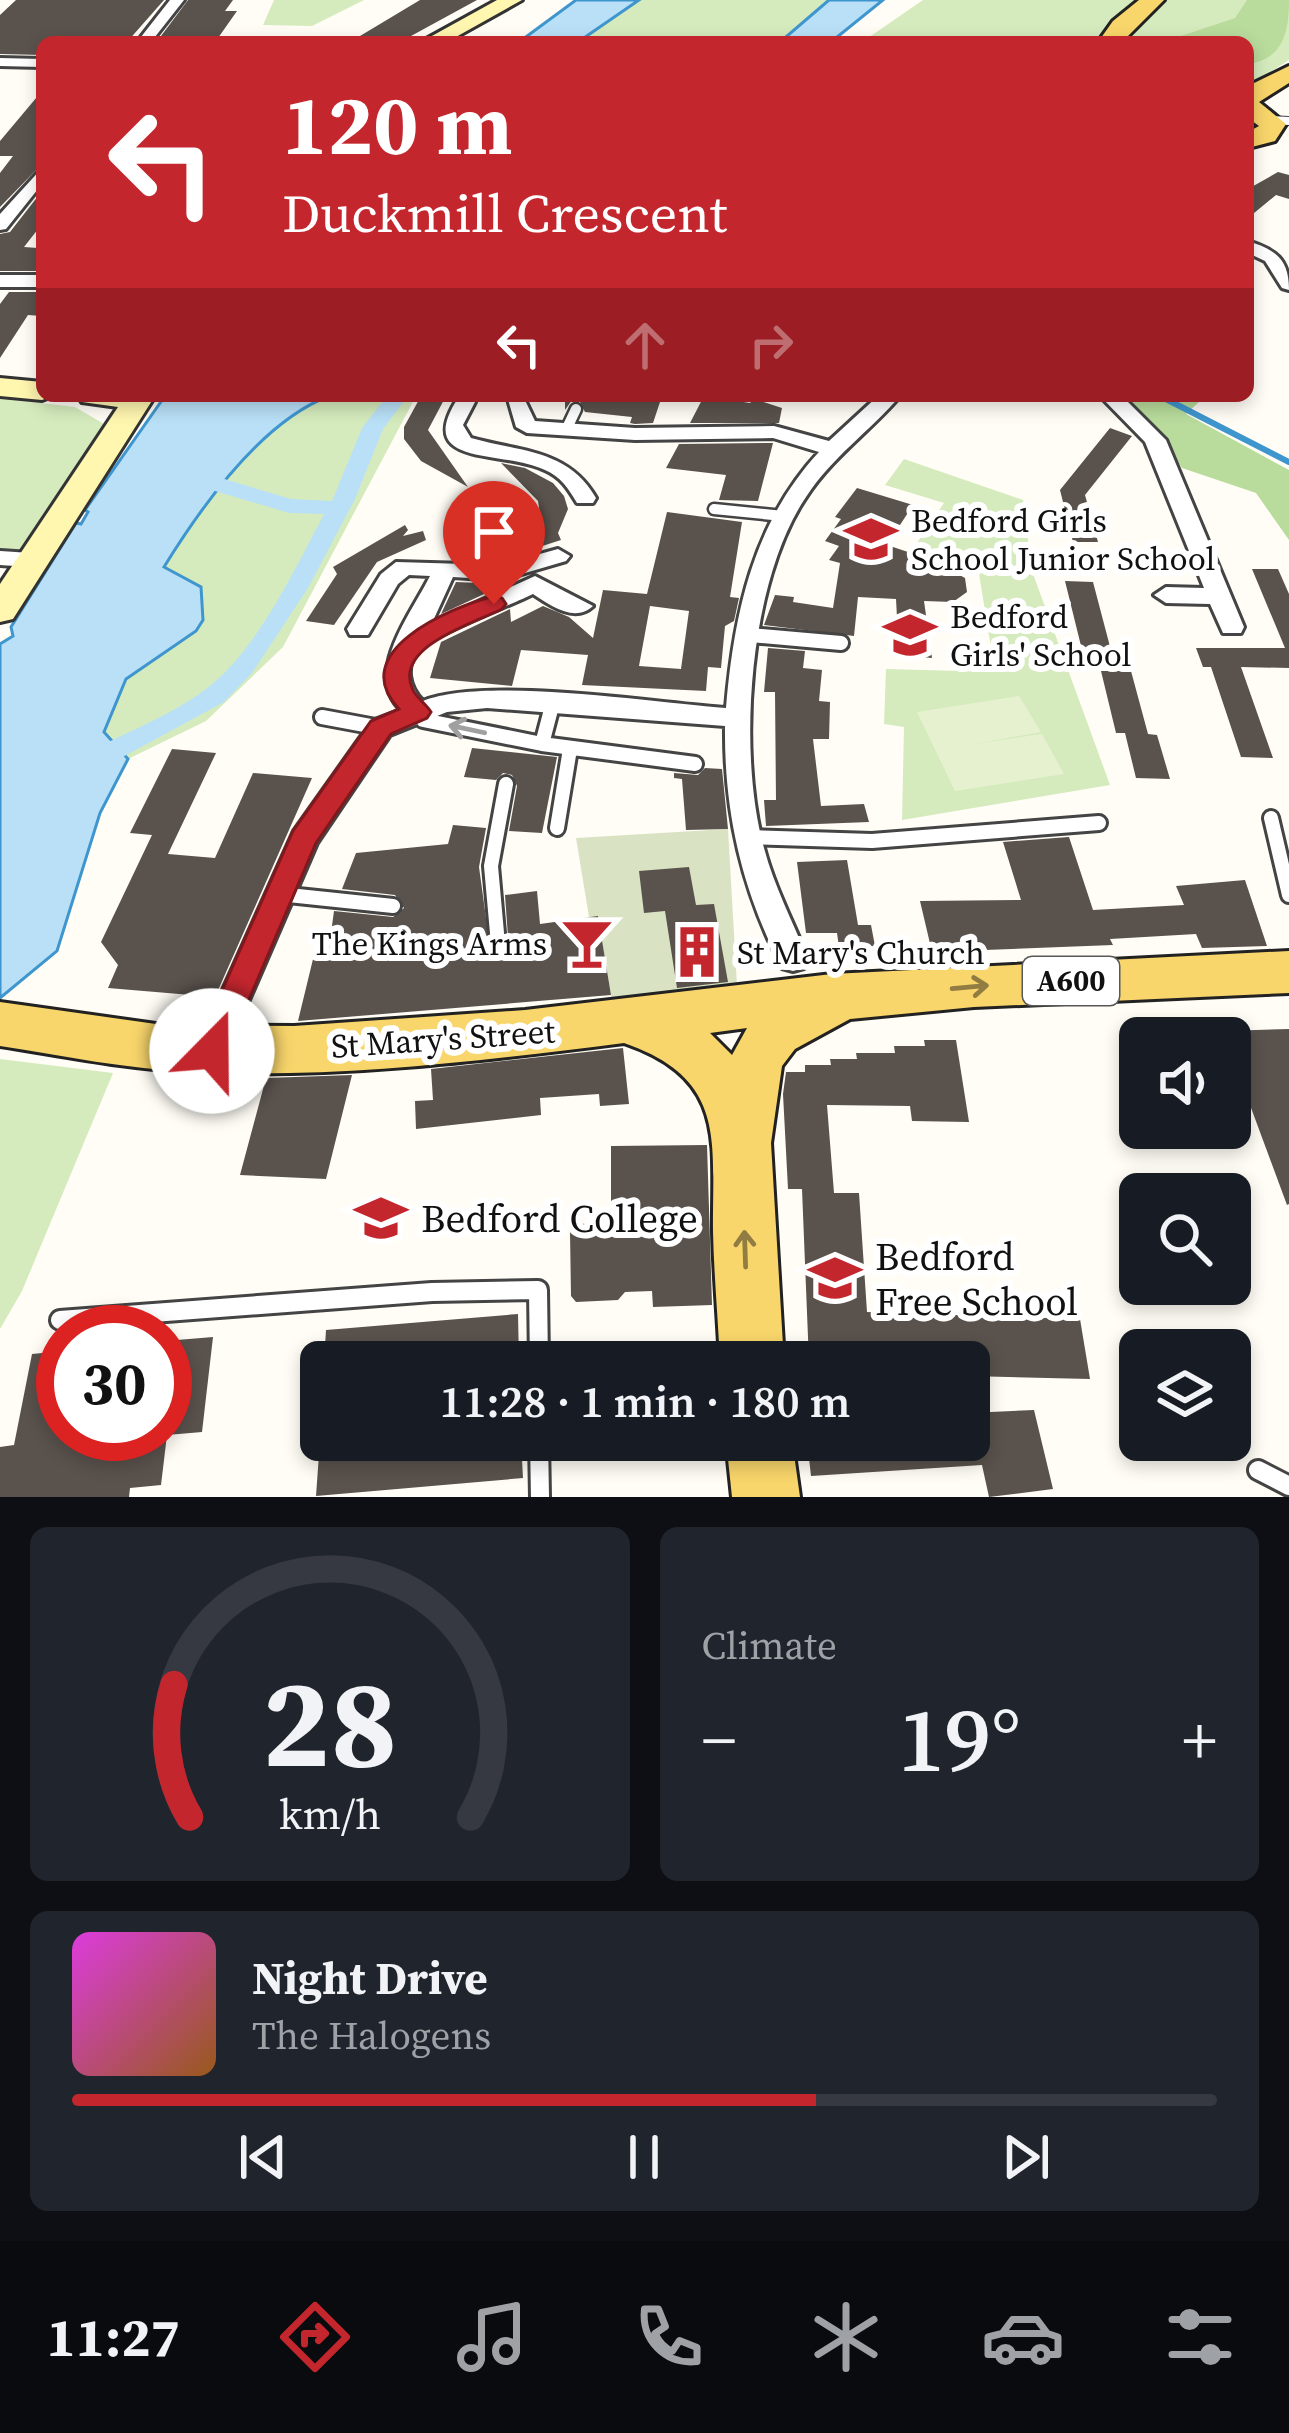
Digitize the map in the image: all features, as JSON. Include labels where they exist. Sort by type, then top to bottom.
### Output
[{"type":"main road","points":[[1114,36],[1153,0]]},
{"type":"main road","points":[[1254,93],[1289,73]]},
{"type":"main road","points":[[1276,128],[1289,92]]},
{"type":"main road","name":"A600","points":[[751,1341],[741,1136],[755,1062],[770,1037],[843,997],[974,986],[1289,973]]},
{"type":"main road","name":"St Mary's Street","points":[[24,1027],[212,1051],[645,1027],[780,981],[843,997]]},
{"type":"main road","name":"A600","points":[[645,1027],[700,1052],[727,1090],[741,1136]]},
{"type":"main road","points":[[762,1461],[766,1497]]},
{"type":"street","points":[[149,36],[177,0]]},
{"type":"street","points":[[443,36],[512,0]]},
{"type":"street","points":[[0,62],[36,63]]},
{"type":"street","points":[[0,225],[36,180]]},
{"type":"street","points":[[1254,249],[1272,257],[1289,284]]},
{"type":"street","points":[[0,281],[36,281]]},
{"type":"street","points":[[0,387],[36,390]]},
{"type":"street","points":[[0,611],[136,402]]},
{"type":"street","points":[[465,402],[452,425],[453,434],[482,449],[570,472],[585,498]]},
{"type":"street","points":[[516,402],[527,427]]},
{"type":"street","points":[[780,981],[747,837],[736,718],[750,635],[763,574],[783,516],[833,449],[884,402]]},
{"type":"street","points":[[1116,402],[1154,440],[1232,627]]},
{"type":"street","points":[[509,453],[527,427],[571,418],[635,434],[774,432],[833,449]]},
{"type":"street","points":[[359,628],[395,572],[415,565],[501,573],[558,556]]},
{"type":"street","points":[[418,712],[400,694],[396,672],[445,570]]},
{"type":"street","points":[[410,643],[535,584],[564,604],[581,606]]},
{"type":"street","points":[[1166,595],[1219,596]]},
{"type":"street","points":[[212,1051],[304,839],[389,730],[443,703],[487,699],[736,718]]},
{"type":"lane","points":[[714,509],[783,516]]},
{"type":"lane","points":[[0,558],[35,560]]},
{"type":"lane","points":[[750,635],[841,644]]},
{"type":"lane","points":[[542,744],[553,702]]},
{"type":"lane","points":[[418,712],[423,720],[519,747],[542,744],[695,764]]},
{"type":"lane","points":[[322,717],[389,730]]},
{"type":"lane","points":[[556,828],[570,749]]},
{"type":"lane","points":[[497,933],[491,866],[506,784]]},
{"type":"lane","points":[[1270,818],[1289,895]]},
{"type":"lane","points":[[747,837],[872,841],[1100,823]]},
{"type":"lane","points":[[278,894],[393,906]]},
{"type":"lane","points":[[192,1310],[432,1292],[538,1290],[539,1341]]},
{"type":"lane","points":[[539,1461],[540,1497]]},
{"type":"lane","points":[[1258,1470],[1289,1486]]},
{"type":"green space","points":[[274,0],[364,0],[312,26],[263,25]]},
{"type":"green space","points":[[639,0],[829,0],[787,36],[587,36]]},
{"type":"green space","points":[[923,0],[1147,0],[1108,36],[871,36]]},
{"type":"green space","points":[[1165,0],[1289,0],[1289,60],[1254,82],[1254,36],[1126,36]]},
{"type":"green space","points":[[1247,0],[1289,0],[1282,42],[1260,61],[1254,62],[1254,36],[1181,36],[1235,18]]},
{"type":"green space","points":[[0,398],[75,407],[104,424],[19,551],[0,550]]},
{"type":"green space","points":[[316,402],[413,402],[283,647],[206,721],[128,759],[103,732],[126,679],[196,631],[201,587],[164,568],[235,469]]},
{"type":"green space","points":[[1124,402],[1199,402],[1186,414],[1289,470],[1289,540],[1256,493],[1182,468],[1162,437]]},
{"type":"green space","points":[[904,459],[1023,500],[1032,571],[1110,785],[902,820],[904,727],[884,724],[886,669],[995,672],[979,574],[963,561],[915,546],[944,503],[885,485]]},
{"type":"green space","points":[[1019,696],[1041,732],[974,744],[1042,734],[1064,774],[955,791],[917,712]]},
{"type":"green space","points":[[728,829],[737,986],[612,1001],[598,917],[589,917],[576,838]]},
{"type":"green space","points":[[0,1059],[113,1073],[22,1291],[0,1329]]},
{"type":"water","points":[[576,0],[639,0],[587,36],[527,36]]},
{"type":"water","points":[[829,0],[883,0],[838,36],[787,36]]},
{"type":"water","points":[[161,402],[316,402],[280,425],[235,469],[164,567],[201,587],[203,620],[196,631],[126,679],[104,732],[128,759],[100,813],[57,951],[0,998],[0,644],[13,636],[11,627],[76,523],[81,524],[85,510]]},
{"type":"building","points":[[16,0],[164,0],[132,36],[36,36],[36,55],[0,54],[0,15]]},
{"type":"building","points":[[188,0],[233,0],[225,11],[237,11],[219,36],[161,36]]},
{"type":"building","points":[[420,0],[477,0],[411,36],[360,36]]},
{"type":"building","points":[[36,98],[36,170],[0,207],[0,173],[13,156],[0,156],[0,141]]},
{"type":"building","points":[[1278,172],[1289,175],[1289,199],[1276,195],[1254,213],[1254,186]]},
{"type":"building","points":[[36,199],[36,232],[24,247],[36,248],[36,271],[0,271],[0,234],[10,232]]},
{"type":"building","points":[[9,292],[36,292],[36,316],[28,315],[0,358],[0,304]]},
{"type":"building","points":[[418,402],[443,402],[428,430],[468,487],[421,461],[404,439],[404,427]]},
{"type":"building","points":[[580,402],[660,402],[653,423],[635,424],[630,423],[632,417],[585,412]]},
{"type":"building","points":[[701,402],[763,402],[782,408],[779,423],[690,423]]},
{"type":"building","points":[[1110,428],[1132,436],[1085,495],[1098,542],[1073,542],[1060,490]]},
{"type":"building","points":[[773,443],[758,501],[719,500],[726,475],[666,468],[679,444]]},
{"type":"building","points":[[501,463],[525,468],[553,483],[564,496],[568,509],[558,533],[561,540],[499,560],[461,559],[469,543],[518,537],[533,527],[540,514],[538,501]]},
{"type":"building","points":[[857,488],[913,505],[887,545],[911,553],[913,566],[947,568],[965,578],[967,592],[953,602],[924,601],[932,658],[899,655],[896,599],[858,597],[854,636],[764,625],[775,595],[833,608],[840,563],[829,560],[839,546],[825,541],[841,519],[835,517]]},
{"type":"building","points":[[667,512],[742,522],[730,597],[739,598],[734,621],[725,626],[721,668],[708,667],[706,691],[582,685],[588,655],[521,650],[512,686],[430,678],[441,642],[510,609],[511,622],[543,606],[569,617],[593,638],[603,590],[647,594]],"holes":[[[650,606],[689,611],[681,669],[639,666]]]},
{"type":"building","points":[[405,525],[408,530],[403,536],[423,531],[426,540],[377,562],[334,625],[306,621],[337,574],[333,567]]},
{"type":"building","points":[[1252,569],[1278,569],[1289,594],[1289,668],[1241,667],[1273,758],[1241,757],[1211,667],[1203,667],[1196,648],[1285,648]]},
{"type":"building","points":[[1065,581],[1093,582],[1113,658],[1084,658]]},
{"type":"building","points":[[456,582],[501,584],[508,583],[441,614]]},
{"type":"building","points":[[768,648],[805,651],[803,668],[822,670],[819,701],[830,702],[829,739],[813,739],[821,806],[864,804],[869,822],[766,826],[764,800],[776,800],[775,692],[764,692]]},
{"type":"building","points":[[1101,671],[1131,671],[1148,734],[1157,735],[1170,779],[1136,778],[1125,733],[1116,733]]},
{"type":"building","points":[[472,748],[557,757],[542,833],[509,831],[517,786],[512,775],[503,773],[496,780],[464,777]]},
{"type":"building","points":[[172,749],[216,753],[168,854],[215,858],[253,773],[312,778],[215,997],[108,988],[118,965],[101,942],[152,835],[130,833]]},
{"type":"building","points":[[705,768],[722,769],[728,829],[686,830],[682,779],[674,778],[674,773],[698,775]]},
{"type":"building","points":[[453,825],[486,828],[479,867],[489,940],[499,944],[508,937],[505,895],[537,891],[540,924],[598,916],[611,995],[298,1021],[314,955],[328,955],[334,911],[393,917],[404,908],[395,895],[342,889],[356,853],[448,844]]},
{"type":"building","points":[[1069,837],[1093,910],[1184,905],[1176,886],[1245,880],[1267,946],[1202,948],[1196,934],[1110,939],[1113,945],[932,952],[920,901],[1021,900],[1003,842]]},
{"type":"building","points":[[847,860],[858,925],[871,925],[875,946],[839,947],[837,933],[806,933],[797,862]]},
{"type":"building","name":"St Mary's Church","points":[[689,867],[696,905],[714,904],[728,982],[677,988],[665,911],[644,913],[639,871]]},
{"type":"building","points":[[1289,1029],[1287,1205],[1251,1108],[1251,1030]]},
{"type":"building","points":[[924,1040],[956,1040],[969,1122],[912,1121],[910,1106],[827,1105],[834,1193],[859,1193],[867,1312],[1080,1319],[1090,1379],[990,1377],[990,1341],[808,1341],[802,1189],[788,1189],[786,1072],[805,1072],[805,1065],[831,1065],[830,1059],[857,1059],[856,1053],[895,1053],[894,1046],[925,1046]]},
{"type":"building","points":[[623,1048],[629,1104],[600,1106],[599,1094],[540,1098],[541,1115],[416,1129],[415,1101],[433,1100],[431,1069]]},
{"type":"building","points":[[352,1075],[326,1179],[240,1175],[266,1078]]},
{"type":"building","points":[[707,1145],[712,1305],[653,1307],[652,1291],[625,1292],[618,1300],[576,1302],[571,1296],[570,1232],[577,1224],[611,1223],[611,1146]]},
{"type":"building","points":[[518,1314],[519,1341],[325,1341],[326,1330]]},
{"type":"building","points":[[213,1337],[202,1432],[192,1433],[192,1339]]},
{"type":"building","points":[[32,1354],[36,1354],[36,1461],[164,1461],[161,1485],[130,1488],[129,1497],[0,1497],[0,1447],[14,1445]]},
{"type":"building","points":[[1034,1410],[1053,1489],[989,1497],[982,1465],[811,1476],[809,1461],[990,1461],[990,1412]]},
{"type":"building","points":[[318,1461],[522,1461],[523,1478],[316,1496]]},
{"type":"waterway","points":[[85,765],[215,696],[243,667],[296,588],[344,499],[373,428],[393,402]]},
{"type":"waterway","points":[[1172,402],[1289,462]]},
{"type":"waterway","points":[[193,477],[289,506],[338,508]]},
{"type":"place","name":"Bedford Girls School Junior School","points":[[871,539]]},
{"type":"place","name":"Bedford Girls' School","points":[[910,635]]},
{"type":"place","name":"The Kings Arms","points":[[587,943]]},
{"type":"place","name":"St Mary's Church","points":[[697,952]]},
{"type":"place","name":"Bedford College","points":[[381,1218]]},
{"type":"place","name":"Bedford Free School","points":[[835,1278]]},
{"type":"route","points":[[212,1051],[304,839],[381,728],[418,712],[400,694],[396,672],[410,643],[494,604]]}]
